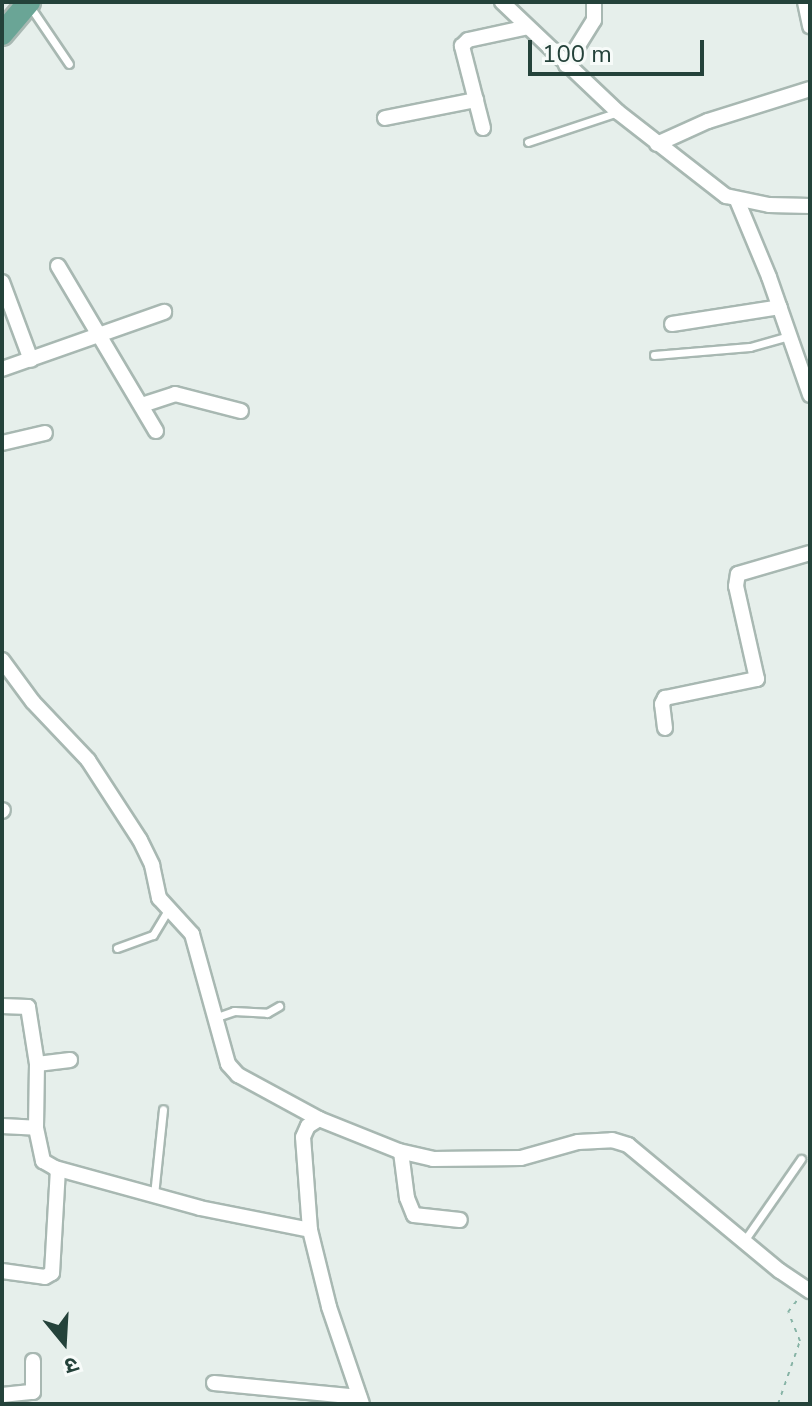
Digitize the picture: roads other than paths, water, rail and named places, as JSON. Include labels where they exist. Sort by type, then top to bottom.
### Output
[{"type":"main road","points":[[2,12],[23,2]]},
{"type":"main road","points":[[2,34],[23,2]]},
{"type":"street","points":[[502,2],[618,112],[726,196],[737,200],[810,206]]},
{"type":"street","points":[[566,65],[594,20],[594,2]]},
{"type":"street","points":[[805,2],[810,26]]},
{"type":"street","points":[[483,128],[462,49],[465,42],[528,27]]},
{"type":"street","points":[[657,144],[708,121],[810,89]]},
{"type":"street","points":[[385,118],[476,100]]},
{"type":"street","points":[[737,200],[780,307],[810,395]]},
{"type":"street","points":[[58,266],[103,335],[156,431]]},
{"type":"street","points":[[2,282],[31,360]]},
{"type":"street","points":[[672,324],[780,307]]},
{"type":"street","points":[[2,369],[164,312]]},
{"type":"street","points":[[142,405],[175,394],[241,411]]},
{"type":"street","points":[[2,443],[45,433]]},
{"type":"street","points":[[665,728],[662,704],[665,698],[757,679],[736,586],[738,574],[810,553]]},
{"type":"street","points":[[2,660],[33,702],[88,760],[133,828],[152,865],[157,895],[192,934],[231,1069],[304,1114],[401,1152],[433,1159],[521,1158],[578,1142],[619,1141],[808,1290]]},
{"type":"street","points":[[2,1006],[28,1007],[37,1064],[36,1128],[40,1156],[47,1164],[229,1215],[310,1230]]},
{"type":"street","points":[[37,1064],[70,1060]]},
{"type":"street","points":[[214,1383],[360,1400],[329,1307],[310,1230],[303,1137],[308,1126],[319,1119]]},
{"type":"street","points":[[2,1126],[36,1128]]},
{"type":"street","points":[[401,1152],[407,1198],[414,1215],[460,1220]]},
{"type":"street","points":[[2,1271],[45,1277],[52,1273],[58,1169]]},
{"type":"street","points":[[2,1395],[33,1392],[33,1361]]},
{"type":"lane","points":[[23,2],[69,64]]},
{"type":"lane","points":[[528,142],[618,112]]},
{"type":"lane","points":[[654,355],[750,347],[789,336]]},
{"type":"lane","points":[[117,948],[153,935],[169,908]]},
{"type":"lane","points":[[217,1017],[234,1011],[267,1013],[279,1006]]},
{"type":"lane","points":[[154,1195],[163,1109]]},
{"type":"lane","points":[[744,1241],[801,1159]]}]
